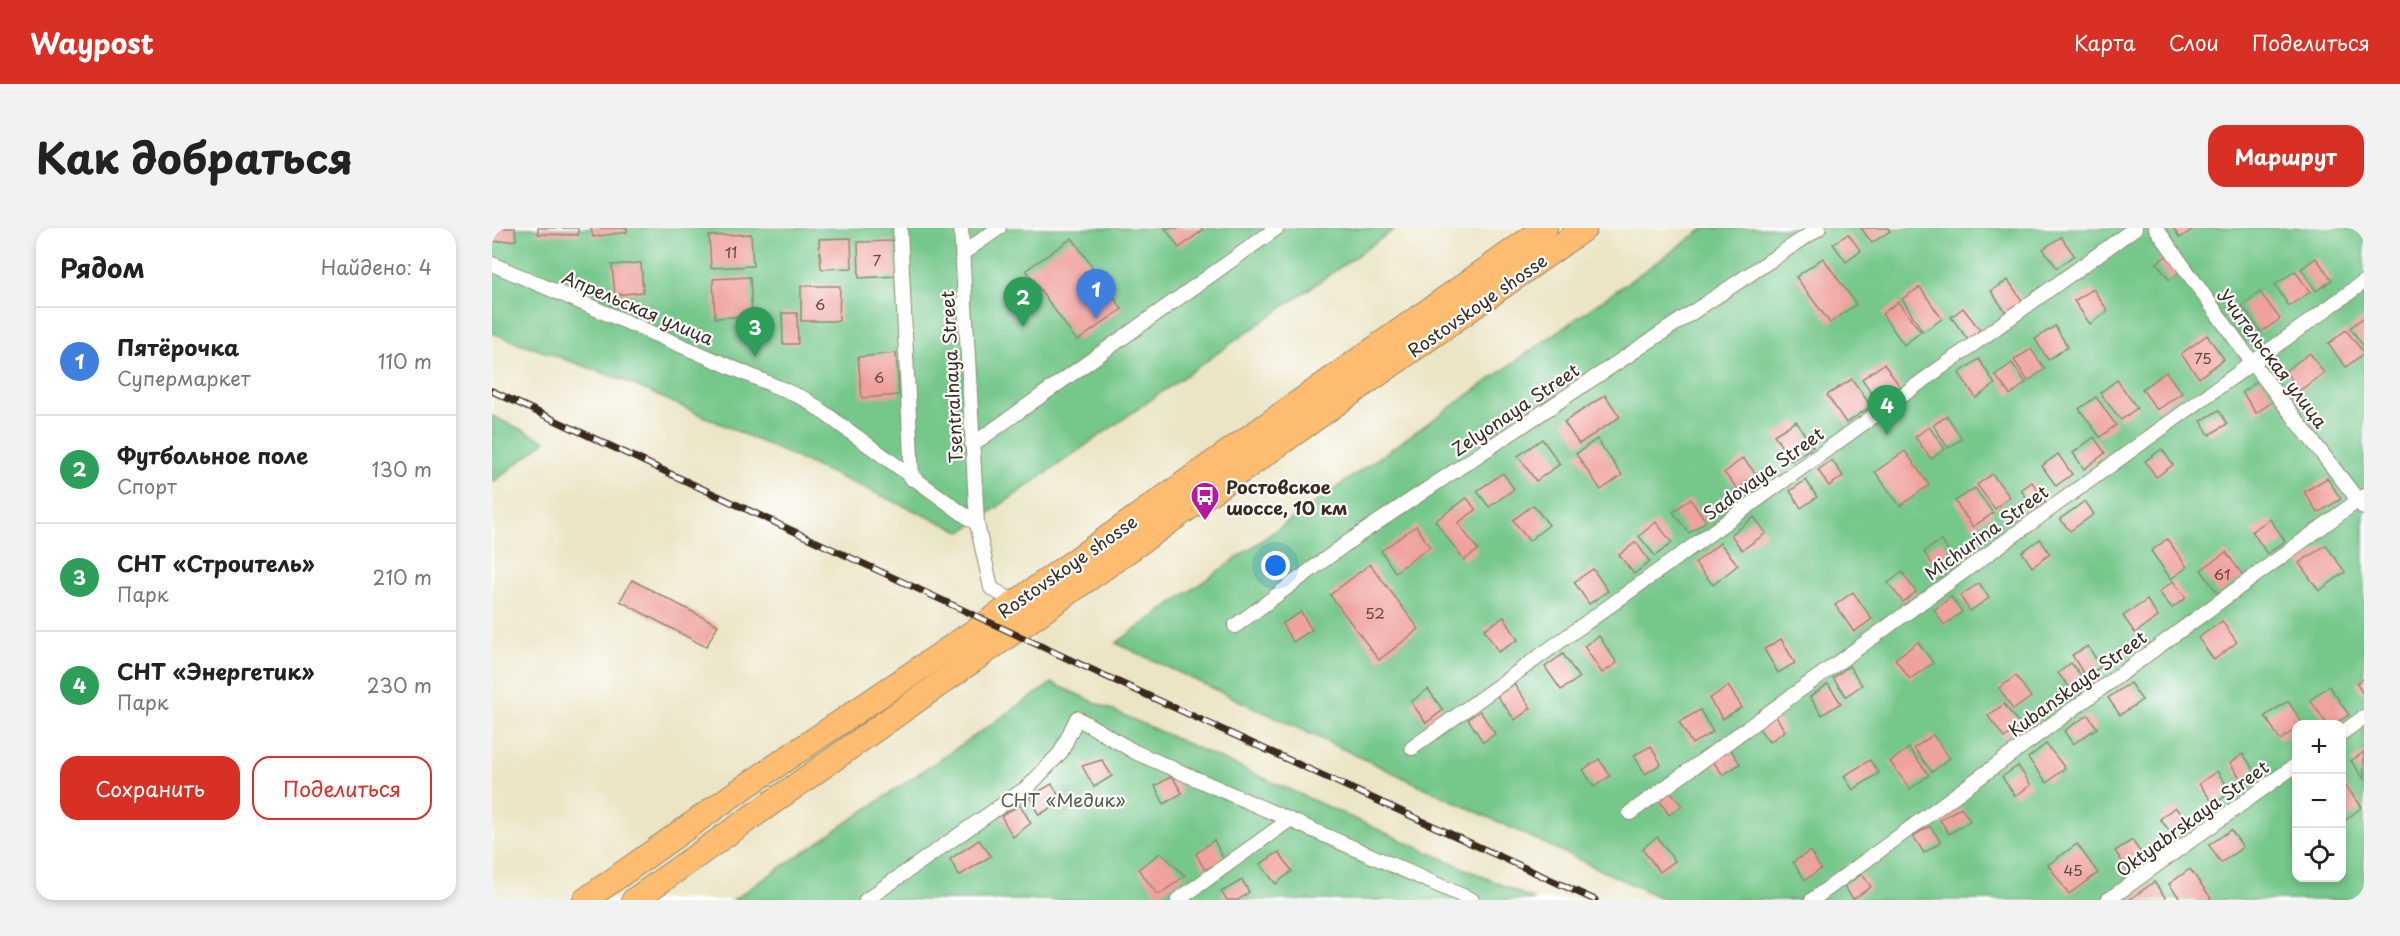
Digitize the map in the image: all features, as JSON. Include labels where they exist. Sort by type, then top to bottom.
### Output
[{"type":"highway","name":"Rostovskoye shosse","points":[[585,900],[730,797],[1015,603],[1545,228]]},
{"type":"highway","name":"Rostovskoye shosse","points":[[634,900],[1585,228]]},
{"type":"street","points":[[900,228],[912,479]]},
{"type":"street","name":"Tsentralnaya Street","points":[[961,228],[977,524],[991,588],[1036,615]]},
{"type":"street","points":[[963,253],[999,228]]},
{"type":"street","points":[[972,445],[1277,228]]},
{"type":"street","name":"Zelyonaya Street","points":[[1235,626],[1354,538],[1819,228]]},
{"type":"street","name":"Sadovaya Street","points":[[1412,748],[2134,228]]},
{"type":"street","name":"Учительская улица","points":[[2156,228],[2251,361],[2362,502]]},
{"type":"street","name":"Апрельская улица","points":[[492,264],[805,399],[912,479],[977,524]]},
{"type":"street","name":"Michurina Street","points":[[1630,813],[2251,361],[2364,282]]},
{"type":"street","name":"Kubanskaya Street","points":[[1812,900],[2362,502]]},
{"type":"street","points":[[2346,730],[2364,717]]},
{"type":"street","points":[[866,900],[1029,786],[1061,752],[1077,718],[1135,752],[1288,821],[1473,900]]},
{"type":"street","name":"Oktyabrskaya Street","points":[[2108,900],[2292,768]]},
{"type":"street","points":[[1178,900],[1288,821]]},
{"type":"green space","points":[[492,228],[1396,228],[962,532],[623,380],[492,333]]},
{"type":"green space","points":[[1705,228],[2364,228],[2364,900],[1665,900],[1116,643]]},
{"type":"green space","points":[[492,416],[546,441],[492,483]]},
{"type":"green space","name":"СНТ «Медик»","points":[[1052,683],[1535,900],[733,900]]},
{"type":"building","points":[[492,228],[515,228],[516,240],[492,242]]},
{"type":"building","points":[[538,228],[578,228],[578,235],[538,234]]},
{"type":"building","points":[[591,228],[627,228],[627,232],[593,237]]},
{"type":"building","points":[[1165,228],[1202,228],[1203,230],[1179,248]]},
{"type":"building","points":[[1861,228],[1888,228],[1890,231],[1872,243]]},
{"type":"building","points":[[2173,228],[2195,228],[2180,238]]},
{"type":"building","points":[[751,234],[753,266],[711,268],[709,236]]},
{"type":"building","points":[[1848,234],[1861,251],[1846,262],[1833,244]]},
{"type":"building","points":[[2061,237],[2074,255],[2057,268],[2043,249]]},
{"type":"building","points":[[851,238],[852,268],[821,269],[819,239]]},
{"type":"building","points":[[1072,238],[1122,309],[1077,341],[1026,270]]},
{"type":"building","points":[[894,241],[896,276],[859,278],[858,242]]},
{"type":"building","points":[[2170,253],[2182,271],[2169,280],[2157,263]]},
{"type":"building","points":[[1823,258],[1856,304],[1830,323],[1796,277]]},
{"type":"building","points":[[2316,258],[2332,280],[2316,291],[2301,269]]},
{"type":"building","points":[[641,263],[643,292],[615,295],[612,265]]},
{"type":"building","points":[[2295,271],[2310,292],[2289,306],[2275,285]]},
{"type":"building","points":[[750,277],[752,316],[715,318],[713,279]]},
{"type":"building","points":[[2008,280],[2023,302],[2006,313],[1991,291]]},
{"type":"building","points":[[801,286],[840,286],[839,321],[801,321]]},
{"type":"building","points":[[1920,287],[1942,319],[1923,332],[1902,299]]},
{"type":"building","points":[[2093,289],[2108,311],[2090,324],[2074,301]]},
{"type":"building","points":[[2260,292],[2280,319],[2261,332],[2242,306]]},
{"type":"building","points":[[1898,302],[1921,332],[1904,345],[1882,314]]},
{"type":"building","points":[[1963,308],[1980,330],[1968,340],[1951,317]]},
{"type":"building","points":[[782,313],[797,313],[798,344],[783,344]]},
{"type":"building","points":[[2364,317],[2364,347],[2350,328]]},
{"type":"building","points":[[2055,326],[2068,347],[2048,360],[2035,339]]},
{"type":"building","points":[[2346,330],[2364,353],[2346,367],[2328,344]]},
{"type":"building","points":[[2207,335],[2224,359],[2199,378],[2181,354]]},
{"type":"building","points":[[2031,349],[2045,369],[2028,381],[2014,360]]},
{"type":"building","points":[[896,353],[899,395],[862,398],[858,357]]},
{"type":"building","points":[[2310,353],[2324,373],[2299,391],[2285,371]]},
{"type":"building","points":[[1979,359],[1995,384],[1976,398],[1959,373]]},
{"type":"building","points":[[2012,363],[2026,383],[2010,395],[1995,375]]},
{"type":"building","points":[[1884,364],[1902,389],[1880,405],[1862,379]]},
{"type":"building","points":[[2166,372],[2182,393],[2157,410],[2142,389]]},
{"type":"building","points":[[1852,379],[1871,406],[1846,423],[1827,395]]},
{"type":"building","points":[[2261,379],[2275,400],[2256,413],[2242,392]]},
{"type":"building","points":[[2117,380],[2137,408],[2121,420],[2100,393]]},
{"type":"building","points":[[1605,395],[1620,417],[1579,444],[1564,422]]},
{"type":"building","points":[[2096,397],[2116,425],[2100,437],[2079,409]]},
{"type":"building","points":[[2219,410],[2227,424],[2209,435],[2201,421]]},
{"type":"building","points":[[1947,416],[1962,439],[1948,448],[1933,425]]},
{"type":"building","points":[[1796,421],[1813,447],[1791,461],[1774,435]]},
{"type":"building","points":[[1929,427],[1945,449],[1931,459],[1915,437]]},
{"type":"building","points":[[2094,437],[2105,453],[2084,469],[2073,453]]},
{"type":"building","points":[[1542,439],[1560,464],[1536,481],[1518,456]]},
{"type":"building","points":[[1597,439],[1622,475],[1601,490],[1576,454]]},
{"type":"building","points":[[2162,449],[2173,465],[2156,477],[2145,461]]},
{"type":"building","points":[[1905,451],[1929,485],[1900,506],[1875,472]]},
{"type":"building","points":[[2058,454],[2072,474],[2056,486],[2042,466]]},
{"type":"building","points":[[1743,458],[1756,474],[1738,489],[1724,473]]},
{"type":"building","points":[[1832,460],[1843,476],[1829,486],[1818,470]]},
{"type":"building","points":[[1503,473],[1514,489],[1489,507],[1477,491]]},
{"type":"building","points":[[1992,474],[2010,497],[1995,509],[1977,485]]},
{"type":"building","points":[[2327,478],[2341,499],[2318,513],[2304,492]]},
{"type":"building","points":[[1806,480],[1817,497],[1801,508],[1790,491]]},
{"type":"building","points":[[2032,482],[2046,503],[2035,510],[2021,490]]},
{"type":"building","points":[[1975,488],[1993,513],[1973,527],[1955,501]]},
{"type":"building","points":[[1467,498],[1476,510],[1458,523],[1478,550],[1464,560],[1435,521]]},
{"type":"building","points":[[1690,499],[1706,521],[1689,533],[1673,512]]},
{"type":"building","points":[[2085,501],[2094,514],[2070,531],[2060,519]]},
{"type":"building","points":[[1533,505],[1549,525],[1529,541],[1513,520]]},
{"type":"building","points":[[1754,517],[1766,533],[1742,550],[1731,535]]},
{"type":"building","points":[[2270,519],[2285,541],[2267,554],[2252,531]]},
{"type":"building","points":[[1656,522],[1672,543],[1655,556],[1639,536]]},
{"type":"building","points":[[1416,526],[1430,547],[1395,572],[1381,551]]},
{"type":"building","points":[[2040,539],[2050,554],[2032,567],[2022,552]]},
{"type":"building","points":[[2167,539],[2187,567],[2171,579],[2151,551]]},
{"type":"building","points":[[1941,540],[1956,561],[1939,574],[1924,552]]},
{"type":"building","points":[[1636,542],[1650,562],[1634,574],[1619,555]]},
{"type":"building","points":[[1720,543],[1738,565],[1713,585],[1695,563]]},
{"type":"building","points":[[2326,545],[2345,572],[2319,591],[2299,563]]},
{"type":"building","points":[[2226,552],[2244,577],[2218,594],[2201,570]]},
{"type":"building","points":[[1370,564],[1419,629],[1379,660],[1330,595]]},
{"type":"building","points":[[1593,569],[1608,591],[1589,604],[1574,582]]},
{"type":"building","points":[[1902,572],[1916,592],[1903,602],[1888,583]]},
{"type":"building","points":[[632,580],[718,625],[706,647],[620,601]]},
{"type":"building","points":[[2173,581],[2186,598],[2172,608],[2159,592]]},
{"type":"building","points":[[1979,583],[1989,598],[1970,611],[1960,596]]},
{"type":"building","points":[[1853,592],[1872,619],[1854,632],[1835,605]]},
{"type":"building","points":[[1951,597],[1962,612],[1944,625],[1934,610]]},
{"type":"building","points":[[2147,600],[2158,617],[2135,633],[2123,616]]},
{"type":"building","points":[[1301,612],[1312,630],[1293,642],[1282,624]]},
{"type":"building","points":[[1504,617],[1518,640],[1498,652],[1484,629]]},
{"type":"building","points":[[2222,621],[2237,642],[2214,660],[2198,638]]},
{"type":"building","points":[[1599,636],[1617,663],[1602,673],[1584,646]]},
{"type":"building","points":[[1781,639],[1795,663],[1778,673],[1764,649]]},
{"type":"building","points":[[1918,642],[1933,663],[1910,679],[1895,659]]},
{"type":"building","points":[[2088,646],[2101,667],[2085,676],[2072,655]]},
{"type":"building","points":[[1563,654],[1579,678],[1561,690],[1545,667]]},
{"type":"building","points":[[2071,663],[2084,679],[2071,689],[2058,673]]},
{"type":"building","points":[[1849,666],[1862,685],[1846,696],[1833,678]]},
{"type":"building","points":[[2016,676],[2031,697],[2013,710],[1999,688]]},
{"type":"building","points":[[2364,678],[2364,695],[2356,683]]},
{"type":"building","points":[[2130,683],[2142,700],[2120,715],[2108,698]]},
{"type":"building","points":[[1514,684],[1531,708],[1515,720],[1497,696]]},
{"type":"building","points":[[1828,684],[1841,703],[1822,715],[1810,697]]},
{"type":"building","points":[[1728,686],[1742,707],[1723,719],[1709,699]]},
{"type":"building","points":[[2329,686],[2349,715],[2341,720],[2324,720],[2310,700]]},
{"type":"building","points":[[1428,689],[1443,710],[1426,723],[1411,702]]},
{"type":"building","points":[[2288,701],[2300,720],[2292,720],[2292,732],[2280,740],[2265,716]]},
{"type":"building","points":[[2004,704],[2021,726],[2004,738],[1988,716]]},
{"type":"building","points":[[1700,710],[1713,732],[1692,744],[1679,722]]},
{"type":"building","points":[[1480,711],[1495,734],[1483,742],[1468,719]]},
{"type":"building","points":[[1775,715],[1785,731],[1769,742],[1758,727]]},
{"type":"building","points":[[2088,715],[2097,728],[2073,744],[2064,731]]},
{"type":"building","points":[[1933,735],[1950,758],[1932,772],[1914,748]]},
{"type":"building","points":[[2046,744],[2065,768],[2047,783],[2028,758]]},
{"type":"building","points":[[1651,746],[1661,764],[1645,774],[1634,755]]},
{"type":"building","points":[[1730,748],[1740,764],[1723,775],[1712,760]]},
{"type":"building","points":[[1909,748],[1929,775],[1910,789],[1890,762]]},
{"type":"building","points":[[2364,752],[2364,779],[2351,761]]},
{"type":"building","points":[[2243,754],[2258,775],[2244,784],[2230,763]]},
{"type":"building","points":[[1599,759],[1610,776],[1594,787],[1583,770]]},
{"type":"building","points":[[1102,760],[1112,776],[1094,787],[1082,766]]},
{"type":"building","points":[[1870,760],[1879,773],[1853,790],[1844,776]]},
{"type":"building","points":[[2018,766],[2031,785],[2015,796],[2002,777]]},
{"type":"building","points":[[2217,771],[2231,792],[2214,804],[2199,784]]},
{"type":"building","points":[[1172,776],[1182,793],[1164,804],[1155,786]]},
{"type":"building","points":[[1052,784],[1062,801],[1039,815],[1029,797]]},
{"type":"building","points":[[2346,786],[2362,807],[2346,820]]},
{"type":"building","points":[[1671,792],[1682,806],[1669,815],[1659,800]]},
{"type":"building","points":[[1020,805],[1031,823],[1013,837],[1001,816]]},
{"type":"building","points":[[1961,807],[1970,821],[1949,834],[1940,820]]},
{"type":"building","points":[[2175,807],[2191,826],[2176,839],[2160,819]]},
{"type":"building","points":[[1930,826],[1941,842],[1924,853],[1913,836]]},
{"type":"building","points":[[2231,830],[2243,847],[2221,863],[2209,845]]},
{"type":"building","points":[[1657,837],[1675,861],[1660,872],[1642,849]]},
{"type":"building","points":[[979,840],[991,856],[959,876],[950,859]]},
{"type":"building","points":[[1214,840],[1224,860],[1205,870],[1196,854]]},
{"type":"building","points":[[2132,840],[2146,861],[2129,872],[2115,851]]},
{"type":"building","points":[[2077,844],[2098,873],[2069,894],[2048,865]]},
{"type":"building","points":[[1810,851],[1821,869],[1805,880],[1793,862]]},
{"type":"building","points":[[1279,852],[1292,871],[1276,884],[1260,864]]},
{"type":"building","points":[[1161,853],[1185,876],[1158,895],[1138,869]]},
{"type":"building","points":[[2190,869],[2211,898],[2208,900],[2181,900],[2169,884]]},
{"type":"building","points":[[1862,874],[1871,887],[1853,899],[1844,886]]},
{"type":"building","points":[[1242,880],[1249,892],[1238,900],[1227,900],[1221,892]]},
{"type":"building","points":[[2154,882],[2167,900],[2129,900]]},
{"type":"railway","points":[[492,391],[1103,675],[1595,900]]},
{"type":"place","name":"Пятёрочка","points":[[1096,319]]},
{"type":"place","name":"Футбольное поле","points":[[1023,327]]},
{"type":"place","name":"СНТ «Строитель»","points":[[755,357]]},
{"type":"place","name":"СНТ «Энергетик»","points":[[1887,435]]},
{"type":"place","name":"Ростовское шоссе, 10 км","points":[[1205,522]]}]
